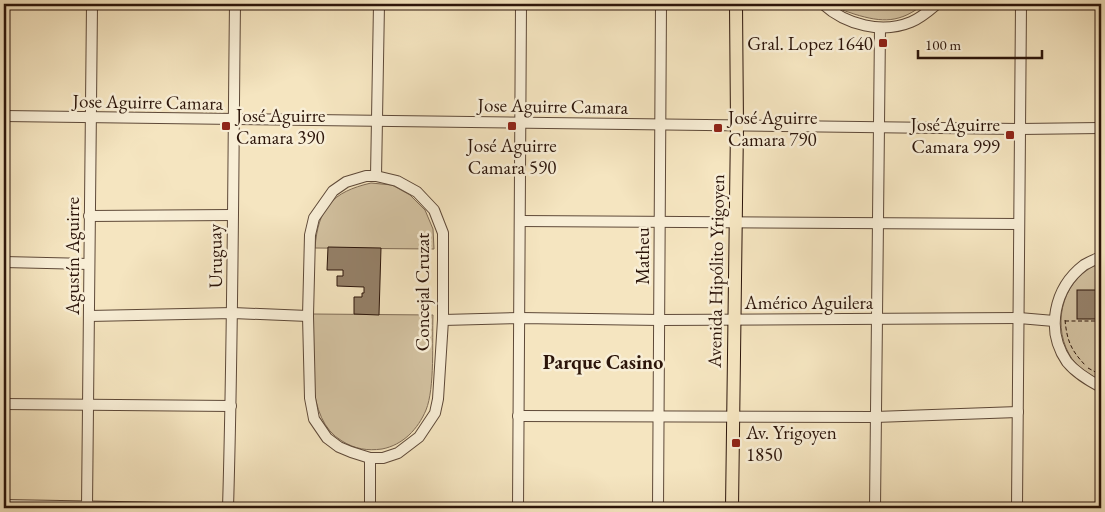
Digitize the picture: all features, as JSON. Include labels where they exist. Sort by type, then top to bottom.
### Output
[{"type":"main road","name":"Avenida Hipólito Yrigoyen","points":[[731,4],[733,126]]},
{"type":"main road","name":"Avenida Hipólito Yrigoyen","points":[[725,508],[729,417],[736,4]]},
{"type":"main road","name":"Avenida Hipólito Yrigoyen","points":[[729,417],[732,508]]},
{"type":"street","name":"Agustín Aguirre","points":[[88,508],[92,4]]},
{"type":"street","name":"Uruguay","points":[[228,508],[233,313],[234,4]]},
{"type":"street","points":[[376,176],[379,4]]},
{"type":"street","points":[[518,508],[521,4]]},
{"type":"street","name":"Matheu","points":[[658,508],[661,4]]},
{"type":"street","points":[[823,4],[844,18],[861,25],[880,28],[912,22],[937,4]]},
{"type":"street","points":[[1017,508],[1021,4]]},
{"type":"street","points":[[875,508],[880,28]]},
{"type":"street","name":"Jose Aguirre Camara","points":[[4,116],[91,119],[520,124],[1020,129],[1101,128]]},
{"type":"street","name":"Concejal Cruzat","points":[[376,176],[397,181],[417,192],[434,210],[443,233],[443,320],[438,399],[435,413],[419,438],[411,445],[398,453],[383,458],[370,458],[339,447],[327,438],[314,419],[310,398],[308,316],[310,235],[314,218],[333,191],[346,182],[376,176]]},
{"type":"street","points":[[89,216],[232,215]]},
{"type":"street","points":[[520,222],[1019,224]]},
{"type":"street","points":[[1101,257],[1085,264],[1070,278],[1059,297],[1061,320],[1058,344],[1068,362],[1082,377],[1101,387]]},
{"type":"street","points":[[4,262],[89,264]]},
{"type":"street","points":[[89,316],[233,313],[308,316]]},
{"type":"street","name":"Américo Aguilera","points":[[443,320],[520,318],[660,320],[1019,318],[1061,320]]},
{"type":"street","points":[[4,404],[231,406]]},
{"type":"street","points":[[518,416],[660,415],[875,418],[1018,412]]},
{"type":"street","points":[[370,458],[370,508]]},
{"type":"street","points":[[4,504],[88,508],[174,508]]},
{"type":"path","points":[[1101,321],[1061,320],[1074,353],[1086,366],[1101,376]]},
{"type":"shaded area","points":[[833,4],[924,4],[907,15],[891,20],[883,20],[854,14],[840,9]]},
{"type":"shaded area","points":[[371,183],[392,185],[410,195],[425,210],[433,229],[434,249],[315,248],[320,222],[330,204],[346,191]]},
{"type":"shaded area","points":[[1101,263],[1101,381],[1083,370],[1069,354],[1061,328],[1061,314],[1064,301],[1078,278],[1088,269]]},
{"type":"shaded area","points":[[313,314],[433,315],[432,377],[429,401],[419,424],[403,440],[390,447],[371,450],[356,448],[347,444],[330,431],[321,417],[313,384]]},
{"type":"building","points":[[328,247],[381,248],[379,315],[354,314],[354,297],[362,297],[364,287],[337,286],[337,276],[343,276],[343,270],[327,270]]},
{"type":"building","points":[[1077,290],[1101,290],[1101,319],[1077,319]]},
{"type":"place","name":"Gral. Lopez 1640","points":[[883,43]]},
{"type":"place","name":"José Aguirre Camara 390","points":[[226,126]]},
{"type":"place","name":"José Aguirre Camara 590","points":[[512,126]]},
{"type":"place","name":"José Aguirre Camara 790","points":[[718,128]]},
{"type":"place","name":"José Aguirre Camara 999","points":[[1010,135]]},
{"type":"place","name":"Av. Yrigoyen 1850","points":[[736,443]]},
{"type":"district","name":"Parque Casino","points":[[603,362]]}]
